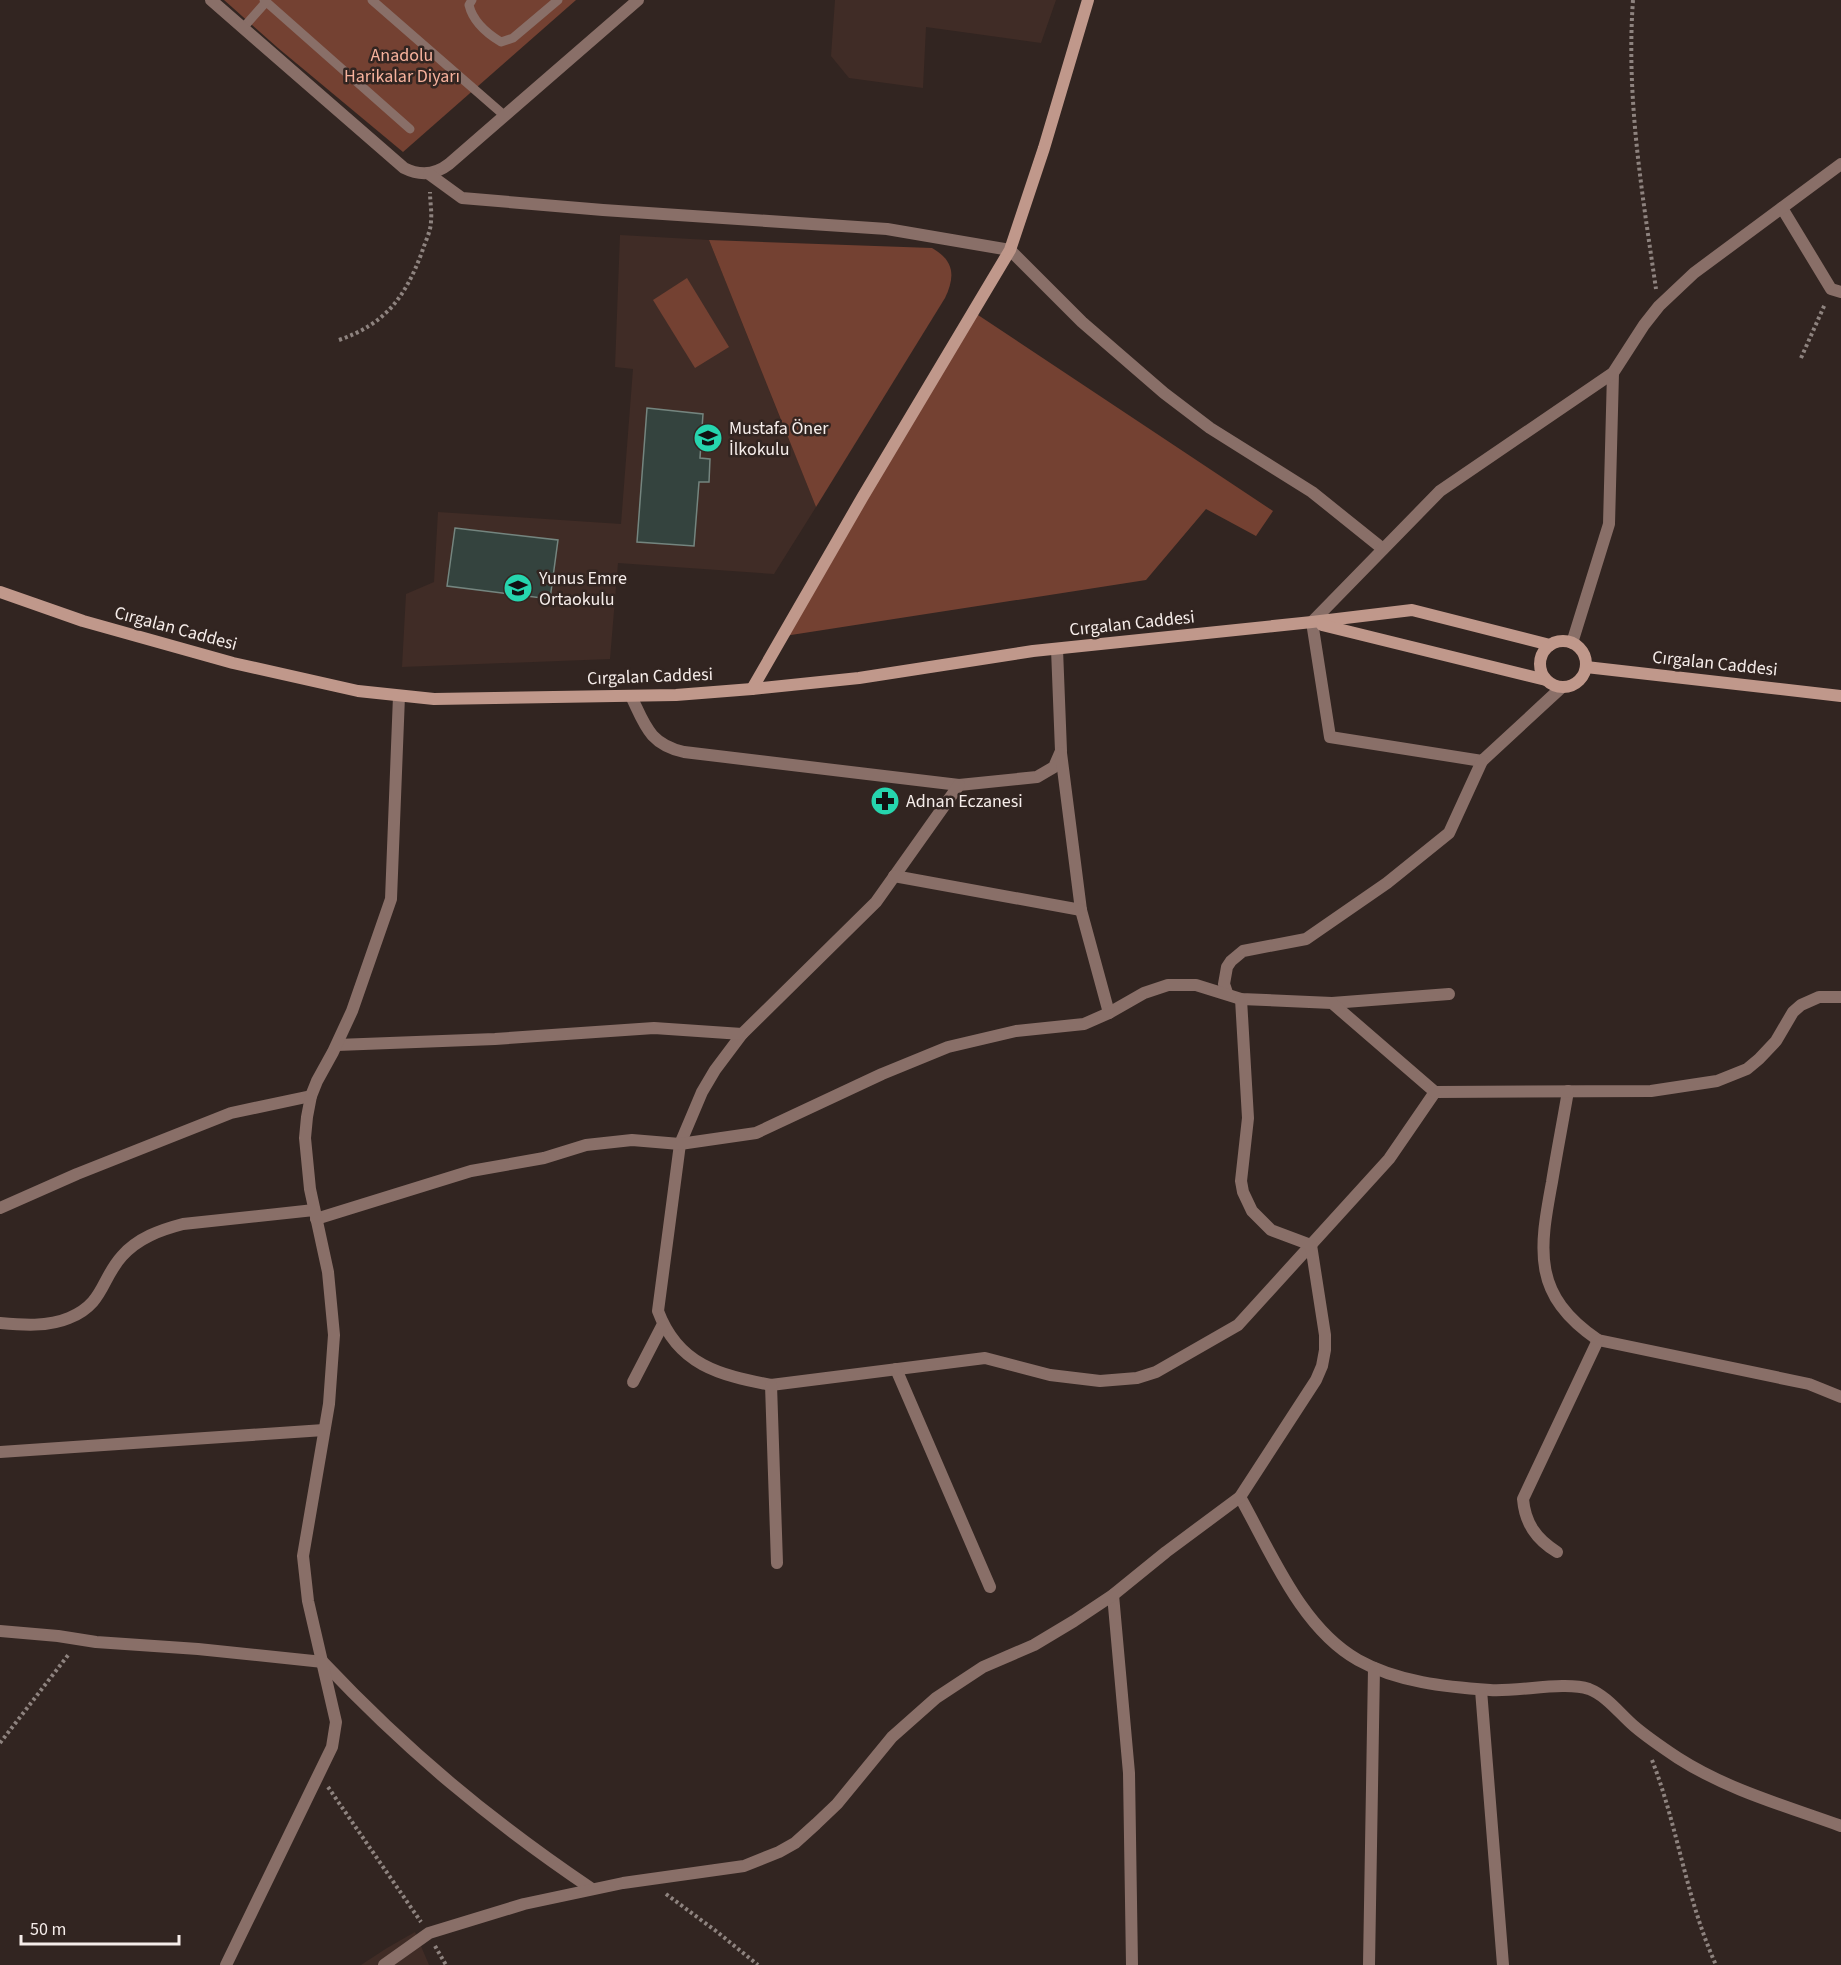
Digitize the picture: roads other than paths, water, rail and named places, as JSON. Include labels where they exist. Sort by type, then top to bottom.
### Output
[{"type":"street","points":[[212,0],[404,168],[412,172],[429,174],[450,164],[638,0]]},
{"type":"street","points":[[752,689],[862,498],[1010,250],[1044,148],[1088,0]]},
{"type":"street","points":[[1482,761],[1330,737],[1312,622],[1440,491],[1613,373],[1627,348],[1659,306],[1694,273],[1841,164]]},
{"type":"street","points":[[429,174],[462,198],[887,229],[1010,250],[1082,322],[1164,393],[1210,428],[1312,492],[1383,549]]},
{"type":"street","points":[[1782,208],[1836,291]]},
{"type":"street","points":[[1572,643],[1609,524],[1613,373]]},
{"type":"street","name":"Cırgalan Caddesi","points":[[0,592],[84,621],[191,652],[316,683],[399,696],[469,700],[631,696],[752,689],[859,678],[1057,649],[1412,610],[1550,645]]},
{"type":"street","name":"Cırgalan Caddesi","points":[[1312,622],[1546,680]]},
{"type":"street","points":[[1227,993],[1224,975],[1236,956],[1251,948],[1268,948],[1306,939],[1386,883],[1449,833],[1482,761],[1562,687],[1578,682],[1586,667],[1584,655],[1572,643],[1561,641],[1550,645],[1540,659],[1540,670],[1546,680],[1562,687]]},
{"type":"street","points":[[1057,649],[1061,751],[1081,910],[1109,1014]]},
{"type":"street","name":"Cırgalan Caddesi","points":[[1586,667],[1841,696]]},
{"type":"street","points":[[226,1965],[332,1747],[335,1728],[334,1710],[308,1601],[303,1556],[333,1370],[334,1335],[328,1272],[315,1214],[305,1138],[311,1096],[337,1045],[368,969],[391,899],[399,696]]},
{"type":"street","points":[[631,696],[649,734],[673,750],[959,785],[1037,777],[1053,767],[1061,751]]},
{"type":"street","points":[[959,785],[876,902],[742,1034],[702,1092],[680,1144],[658,1311],[663,1324],[678,1347],[703,1366],[744,1380],[771,1385],[985,1358],[1039,1372],[1083,1379],[1117,1381],[1137,1378],[1174,1362],[1238,1325],[1389,1159],[1435,1092]]},
{"type":"street","points":[[894,876],[1081,910]]},
{"type":"street","points":[[0,1323],[49,1323],[78,1314],[97,1298],[114,1266],[129,1248],[166,1228],[183,1224],[315,1214],[471,1171],[544,1158],[586,1145],[632,1140],[680,1144],[756,1133],[882,1074],[948,1047],[1016,1031],[1084,1024],[1109,1014],[1144,993],[1168,985],[1196,985],[1241,999],[1332,1003],[1449,994]]},
{"type":"street","points":[[1332,1003],[1435,1092],[1568,1091],[1651,1090],[1717,1081],[1732,1076],[1747,1069],[1764,1055],[1776,1041],[1786,1021],[1801,1005],[1819,997],[1841,997]]},
{"type":"street","points":[[1241,999],[1248,1118],[1241,1181],[1243,1192],[1252,1211],[1265,1226],[1311,1245]]},
{"type":"street","points":[[337,1045],[495,1039],[654,1028],[742,1034]]},
{"type":"street","points":[[1568,1091],[1544,1225],[1544,1260],[1547,1277],[1562,1308],[1585,1331],[1598,1340],[1809,1383],[1841,1397]]},
{"type":"street","points":[[0,1208],[77,1174],[231,1113],[311,1096]]},
{"type":"street","points":[[384,1965],[429,1934],[524,1904],[645,1879],[744,1866],[762,1860],[795,1843],[837,1804],[892,1737],[936,1698],[983,1667],[1044,1639],[1113,1595],[1240,1497],[1316,1380],[1322,1366],[1325,1335],[1311,1245]]},
{"type":"street","points":[[633,1382],[663,1324]]},
{"type":"street","points":[[1557,1552],[1537,1537],[1526,1517],[1523,1499],[1598,1340]]},
{"type":"street","points":[[896,1369],[990,1587]]},
{"type":"street","points":[[771,1385],[777,1563]]},
{"type":"street","points":[[0,1452],[324,1430]]},
{"type":"street","points":[[1240,1497],[1289,1586],[1316,1624],[1342,1650],[1374,1668],[1435,1684],[1480,1690],[1528,1690],[1570,1686],[1591,1690],[1608,1701],[1657,1744],[1703,1772],[1727,1784],[1841,1826]]},
{"type":"street","points":[[1113,1595],[1129,1773],[1132,1965]]},
{"type":"street","points":[[0,1631],[323,1662],[372,1713],[456,1789],[527,1844],[592,1889]]},
{"type":"street","points":[[1369,1965],[1374,1668]]},
{"type":"street","points":[[1480,1690],[1503,1965]]},
{"type":"lane","points":[[372,0],[504,116]]},
{"type":"lane","points":[[472,0],[469,5],[471,16],[490,35],[501,42],[513,39],[558,0]]},
{"type":"lane","points":[[243,28],[265,1],[410,129]]},
{"type":"place","name":"Mustafa Öner İlkokulu","points":[[708,438]]},
{"type":"place","name":"Yunus Emre Ortaokulu","points":[[518,588]]},
{"type":"place","name":"Adnan Eczanesi","points":[[885,801]]},
{"type":"park label","name":"Anadolu Harikalar Diyarı","points":[[402,65]]}]
